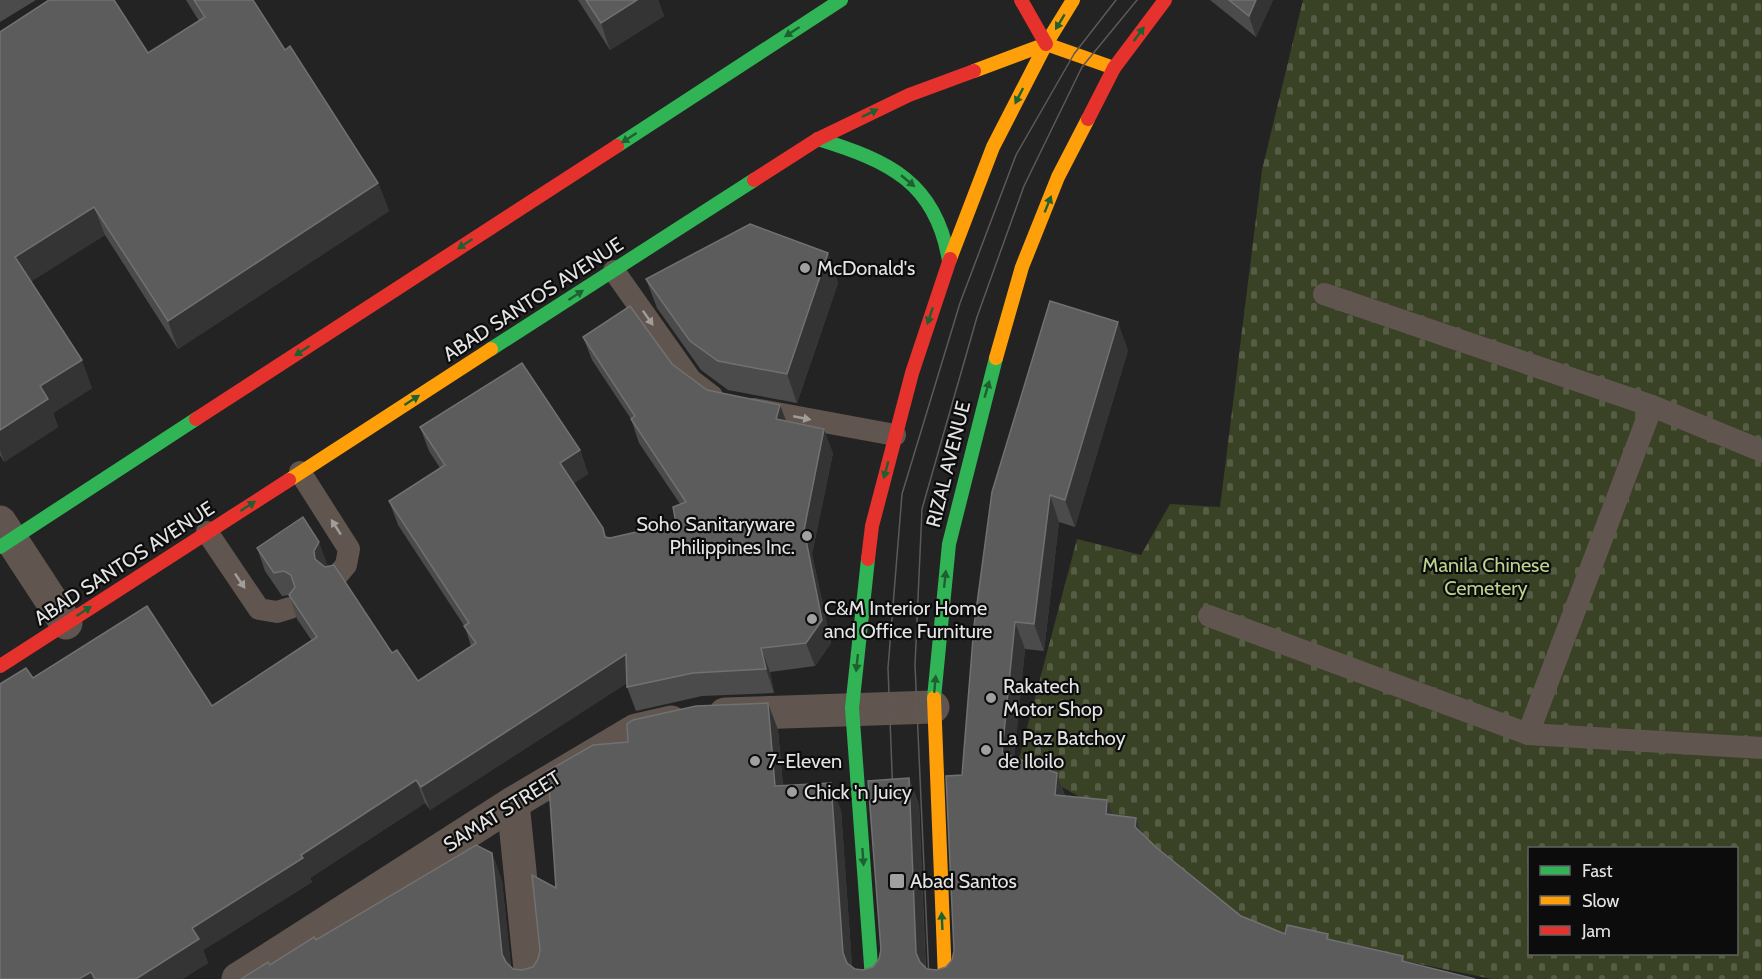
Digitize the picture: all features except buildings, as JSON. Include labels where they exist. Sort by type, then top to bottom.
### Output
[{"type":"main road","points":[[3,536],[841,0]]},
{"type":"main road","points":[[1021,0],[1046,44],[1114,68]]},
{"type":"main road","points":[[872,979],[852,708],[872,526],[912,373],[949,261],[993,147],[1046,44],[1073,0]]},
{"type":"main road","name":"RIZAL AVENUE","points":[[945,979],[933,707],[949,544],[982,407],[1022,267],[1058,177],[1114,68],[1165,0]]},
{"type":"main road","name":"ABAD SANTOS AVENUE","points":[[0,666],[818,140],[909,94],[1046,44]]},
{"type":"main road","points":[[818,140],[854,149],[885,164],[909,180],[935,212],[942,228],[949,261]]},
{"type":"street","points":[[3,536],[66,623]]},
{"type":"street","name":"SAMAT STREET","points":[[238,979],[513,803],[636,730],[703,715],[852,708],[933,707]]},
{"type":"street","points":[[513,803],[531,979]]},
{"type":"lane","points":[[614,271],[691,380],[723,404],[895,435]]},
{"type":"lane","points":[[1324,294],[1652,405],[1762,451]]},
{"type":"lane","points":[[1528,734],[1652,405]]},
{"type":"lane","points":[[300,472],[349,549],[346,565],[336,577]]},
{"type":"lane","points":[[207,532],[260,609],[277,612],[290,608]]},
{"type":"lane","points":[[1209,616],[1528,734],[1762,748]]},
{"type":"green space","name":"Manila Chinese Cemetery","points":[[1303,0],[1762,0],[1762,979],[1492,979],[1246,928],[1122,821],[1018,762],[1077,539],[1141,555],[1170,504],[1220,507],[1262,170]]},
{"type":"tram line","points":[[893,797],[888,668],[902,494],[960,303],[1016,155],[1074,54],[1116,0]]},
{"type":"tram line","points":[[929,979],[915,665],[922,509],[977,317],[1024,186],[1082,67],[1137,0]]},
{"type":"traffic: fast","points":[[617,146],[841,0]]},
{"type":"traffic: fast","points":[[818,139],[867,156],[887,166],[921,193],[943,234],[949,261]]},
{"type":"traffic: fast","points":[[491,349],[754,180]]},
{"type":"traffic: fast","points":[[934,698],[949,544],[996,358]]},
{"type":"traffic: fast","points":[[0,547],[196,419]]},
{"type":"traffic: fast","points":[[868,559],[852,708],[872,979]]},
{"type":"traffic: slow","points":[[950,259],[993,147],[1046,44],[1073,0]]},
{"type":"traffic: slow","points":[[974,71],[1046,44],[1114,68]]},
{"type":"traffic: slow","points":[[996,358],[1022,267],[1058,177],[1088,119]]},
{"type":"traffic: slow","points":[[289,480],[491,349]]},
{"type":"traffic: slow","points":[[934,698],[945,979]]},
{"type":"traffic: jam","points":[[1021,0],[1046,44]]},
{"type":"traffic: jam","points":[[1088,119],[1114,68],[1165,0]]},
{"type":"traffic: jam","points":[[754,180],[818,139],[909,95],[974,71]]},
{"type":"traffic: jam","points":[[196,419],[617,146]]},
{"type":"traffic: jam","points":[[868,559],[872,526],[912,373],[950,259]]},
{"type":"traffic: jam","points":[[0,666],[289,480]]},
{"type":"place","name":"McDonald's","points":[[805,268]]},
{"type":"place","name":"Soho Sanitaryware Philippines Inc.","points":[[807,536]]},
{"type":"place","name":"C&M Interior Home and Office Furniture","points":[[812,619]]},
{"type":"place","name":"Rakatech Motor Shop","points":[[991,698]]},
{"type":"place","name":"La Paz Batchoy de Iloilo","points":[[986,750]]},
{"type":"place","name":"7-Eleven","points":[[755,761]]},
{"type":"place","name":"Chick 'n Juicy","points":[[792,792]]},
{"type":"place","name":"Abad Santos","points":[[897,881]]}]
